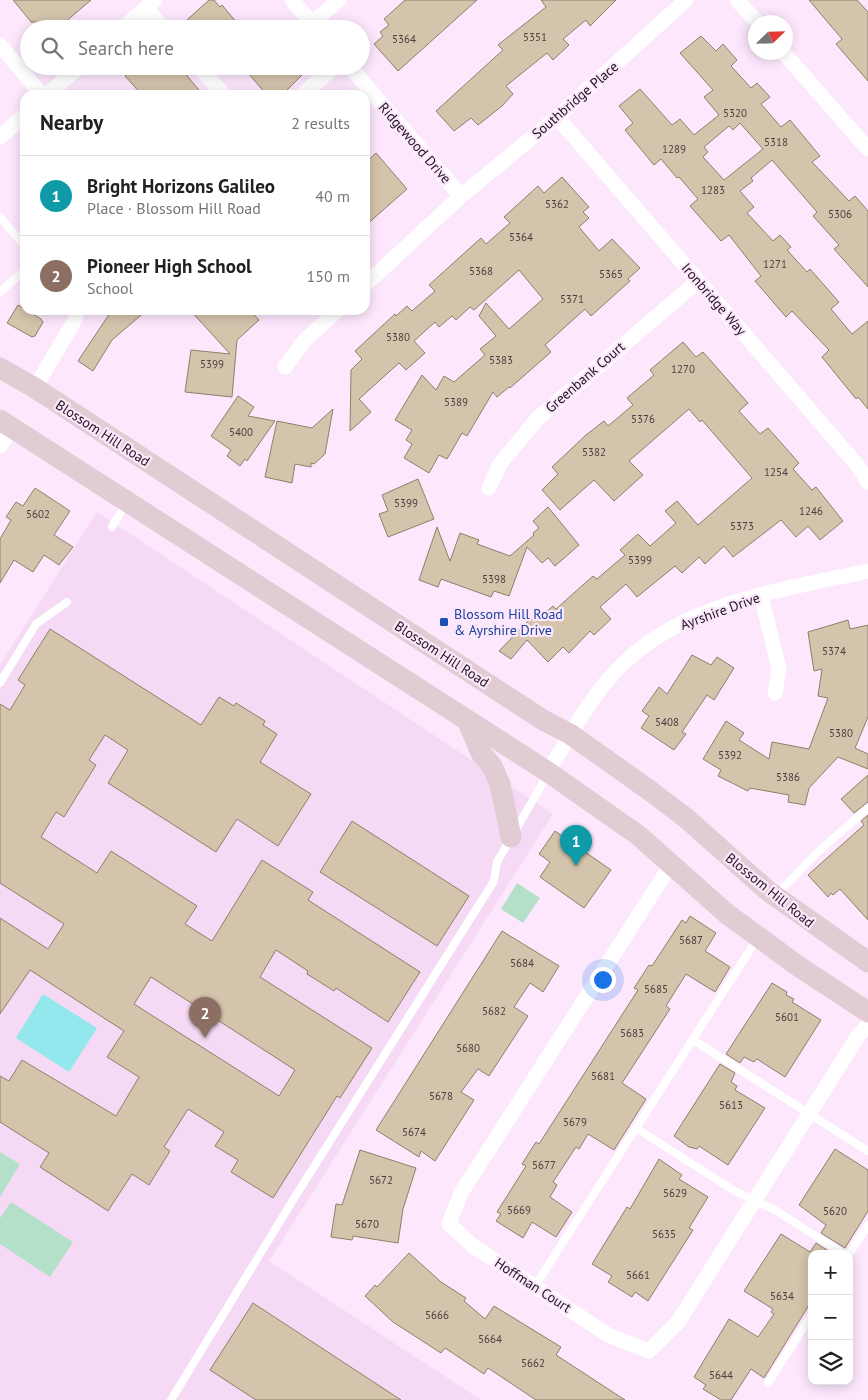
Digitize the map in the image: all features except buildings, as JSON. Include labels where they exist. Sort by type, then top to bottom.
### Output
[{"type":"main road","name":"Blossom Hill Road","points":[[0,368],[35,388],[543,720],[570,734],[686,818],[775,896],[867,960]]},
{"type":"main road","points":[[6,424],[548,772],[630,829],[727,914],[868,1012]]},
{"type":"main road","points":[[467,720],[481,753],[492,766],[500,784],[511,837]]},
{"type":"street","points":[[292,0],[309,20]]},
{"type":"street","points":[[320,20],[339,0]]},
{"type":"street","name":"Southbridge Place","points":[[370,280],[461,196],[556,117],[686,0]]},
{"type":"street","points":[[737,0],[751,15]]},
{"type":"street","points":[[132,20],[150,4],[159,20]]},
{"type":"street","points":[[0,45],[20,69]]},
{"type":"street","points":[[790,60],[868,149]]},
{"type":"street","points":[[25,75],[38,90]]},
{"type":"street","points":[[53,90],[70,75]]},
{"type":"street","points":[[206,75],[220,90]]},
{"type":"street","points":[[308,90],[325,75]]},
{"type":"street","name":"Ridgewood Drive","points":[[357,75],[370,90]]},
{"type":"street","name":"Ridgewood Drive","points":[[370,90],[461,196]]},
{"type":"street","name":"Ironbridge Way","points":[[556,117],[858,466],[868,482]]},
{"type":"street","points":[[0,137],[20,119]]},
{"type":"street","name":"Greenbank Court","points":[[489,488],[500,464],[538,418],[698,280]]},
{"type":"street","points":[[285,367],[304,341],[333,315]]},
{"type":"street","points":[[35,388],[76,318]]},
{"type":"street","points":[[0,446],[6,424]]},
{"type":"street","name":"Ayrshire Drive","points":[[548,772],[593,699],[626,660],[669,630],[720,608],[761,595],[868,571]]},
{"type":"street","points":[[761,595],[778,669],[775,692]]},
{"type":"street","name":"Hoffman Court","points":[[672,864],[461,1193],[449,1224],[473,1246],[608,1335],[649,1351],[678,1322],[858,1036],[868,1024]]},
{"type":"lane","points":[[0,217],[20,240]]},
{"type":"lane","points":[[0,292],[20,274]]},
{"type":"lane","points":[[112,527],[127,501]]},
{"type":"lane","points":[[0,683],[36,624],[67,602]]},
{"type":"lane","points":[[171,1400],[293,1200],[489,891],[494,881],[498,862],[548,772]]},
{"type":"lane","points":[[775,896],[819,851],[868,808]]},
{"type":"lane","points":[[535,1286],[758,937]]},
{"type":"lane","points":[[693,1040],[868,1151]]},
{"type":"lane","points":[[636,1128],[733,1190],[775,1210],[838,1250]]},
{"type":"lane","points":[[852,1250],[868,1225]]},
{"type":"lane","points":[[768,1383],[808,1320]]},
{"type":"shaded area","points":[[97,512],[553,814],[269,1261],[481,1400],[0,1400],[0,665]]},
{"type":"shaded area","points":[[517,883],[540,898],[523,923],[501,909]]},
{"type":"shaded area","points":[[43,994],[97,1028],[69,1072],[16,1038]]},
{"type":"shaded area","points":[[0,1152],[20,1164],[0,1197]]},
{"type":"shaded area","points":[[11,1202],[73,1242],[50,1277],[0,1244],[0,1218]]},
{"type":"place","name":"Blossom Hill Road & Ayrshire Drive","points":[[444,622]]},
{"type":"place","name":"Bright Horizons Galileo","points":[[576,866]]},
{"type":"place","name":"Pioneer High School","points":[[205,1038]]}]
